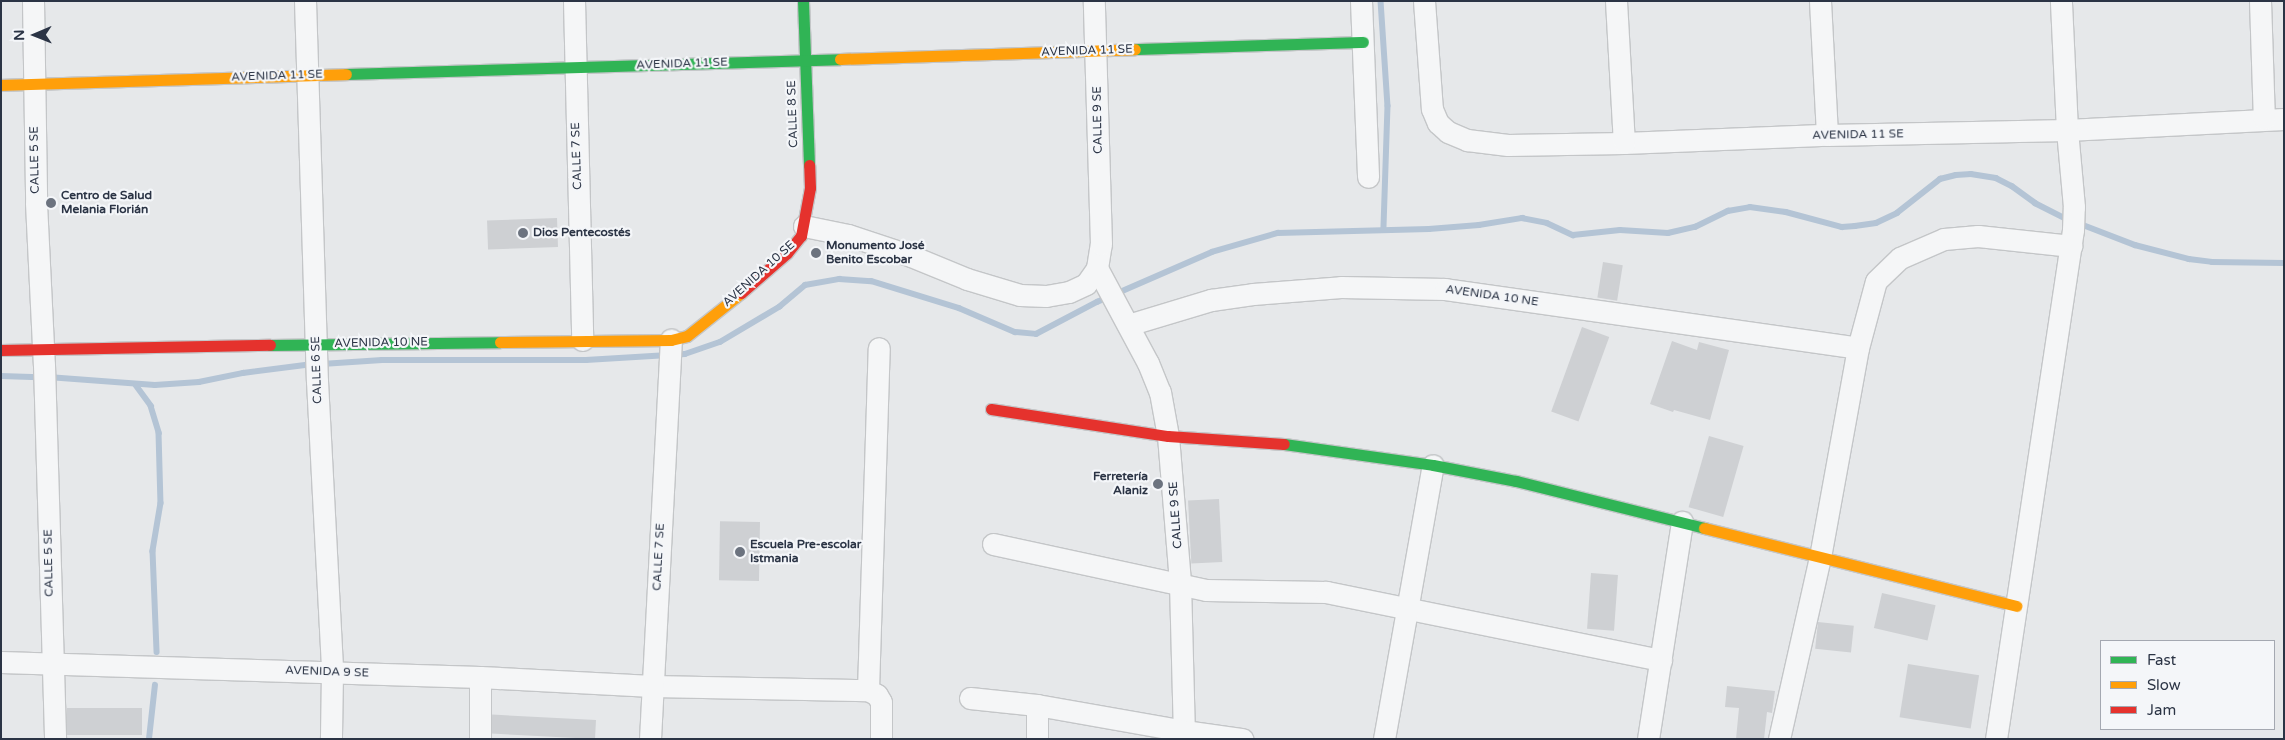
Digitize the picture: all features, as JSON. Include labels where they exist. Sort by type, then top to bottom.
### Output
[{"type":"street","name":"CALLE 5 SE","points":[[32,1],[36,203],[44,357],[55,739]]},
{"type":"street","name":"CALLE 6 SE","points":[[305,1],[317,381],[332,672],[331,739]]},
{"type":"street","name":"CALLE 7 SE","points":[[574,1],[574,67],[582,340]]},
{"type":"street","name":"CALLE 8 SE","points":[[803,1],[810,188],[804,226]]},
{"type":"street","name":"CALLE 9 SE","points":[[1094,1],[1101,275],[1148,363],[1160,392],[1168,436],[1180,584],[1184,735]]},
{"type":"street","points":[[1362,1],[1368,177]]},
{"type":"street","name":"AVENIDA 11 SE","points":[[1424,1],[1429,90],[1432,110],[1438,123],[1448,132],[1467,140],[1508,145],[1624,143],[1827,135],[2067,130],[2274,119]]},
{"type":"street","points":[[1616,1],[1624,143]]},
{"type":"street","points":[[1820,1],[1827,135]]},
{"type":"street","points":[[1996,739],[2072,238],[2074,207],[2067,130],[2061,1]]},
{"type":"street","points":[[2260,1],[2274,119]]},
{"type":"street","name":"AVENIDA 11 SE","points":[[1,85],[1363,42]]},
{"type":"street","points":[[804,226],[848,235],[911,256],[967,279],[1020,295],[1046,296],[1069,292],[1101,275]]},
{"type":"street","name":"AVENIDA 10 SE","points":[[671,346],[741,293],[787,253],[801,236],[804,226]]},
{"type":"street","points":[[1779,739],[1820,557],[1858,348],[1876,281],[1900,258],[1944,239],[1970,237],[2072,238]]},
{"type":"street","name":"AVENIDA 10 NE","points":[[1128,325],[1211,300],[1253,294],[1341,287],[1445,289],[1858,348]]},
{"type":"street","name":"AVENIDA 10 NE","points":[[1,350],[44,357],[582,340],[671,346]]},
{"type":"street","name":"CALLE 7 SE","points":[[650,739],[671,346]]},
{"type":"street","points":[[879,348],[868,690],[877,695],[881,702],[881,739]]},
{"type":"street","points":[[991,408],[1168,436],[1301,445],[1433,465],[1516,481],[2016,606]]},
{"type":"street","points":[[1384,739],[1433,465]]},
{"type":"street","points":[[1648,739],[1682,522]]},
{"type":"street","points":[[993,544],[1206,590],[1326,592],[1660,660]]},
{"type":"street","name":"AVENIDA 9 SE","points":[[1,662],[480,677],[652,686],[868,690]]},
{"type":"street","points":[[480,677],[480,739]]},
{"type":"street","points":[[970,698],[1037,705],[1184,735],[1242,739]]},
{"type":"street","points":[[1037,705],[1037,739]]},
{"type":"building","name":"Dios Pentecostés","points":[[557,218],[558,247],[488,249],[487,220]]},
{"type":"building","points":[[1603,262],[1623,265],[1617,301],[1597,298]]},
{"type":"building","points":[[1582,327],[1609,337],[1578,421],[1551,412]]},
{"type":"building","points":[[1672,341],[1697,350],[1699,342],[1729,350],[1710,420],[1674,410],[1673,412],[1650,404]]},
{"type":"building","points":[[1709,436],[1744,446],[1723,517],[1689,507]]},
{"type":"building","points":[[1219,499],[1222,562],[1191,564],[1188,501]]},
{"type":"building","name":"Escuela Pre-escolar Istmania","points":[[720,521],[760,522],[759,581],[719,580]]},
{"type":"building","points":[[1591,573],[1618,575],[1614,631],[1587,629]]},
{"type":"building","points":[[1882,593],[1936,605],[1927,640],[1874,628]]},
{"type":"building","points":[[1818,622],[1854,626],[1851,653],[1815,649]]},
{"type":"building","points":[[1908,664],[1979,675],[1971,729],[1900,717]]},
{"type":"building","points":[[1727,686],[1775,691],[1772,713],[1767,712],[1764,739],[1736,739],[1739,708],[1725,707]]},
{"type":"building","points":[[67,708],[142,708],[142,735],[67,735]]},
{"type":"building","points":[[492,715],[596,720],[595,739],[491,734]]},
{"type":"waterway","points":[[1381,1],[1388,106],[1384,229]]},
{"type":"waterway","points":[[322,364],[382,360],[586,360],[685,354],[720,342],[779,307],[805,285],[839,279],[871,281],[959,308],[1015,332],[1036,334],[1097,302],[1212,252],[1278,233],[1429,229],[1479,225],[1522,218],[1547,223],[1573,235],[1620,230],[1668,233],[1695,227],[1728,211],[1750,207],[1786,212],[1842,227],[1855,226],[1876,223],[1897,213],[1940,179],[1956,175],[1971,174],[1996,178],[2012,186],[2035,203],[2069,220]]},
{"type":"waterway","points":[[2078,223],[2135,245],[2189,259],[2212,262],[2284,263]]},
{"type":"waterway","points":[[48,377],[155,385],[199,382],[243,373],[312,364]]},
{"type":"waterway","points":[[1,376],[39,377]]},
{"type":"waterway","points":[[136,385],[151,406],[159,433],[161,503],[153,551],[157,652]]},
{"type":"waterway","points":[[149,739],[155,685]]},
{"type":"traffic: fast","points":[[803,1],[809,165]]},
{"type":"traffic: fast","points":[[1135,49],[1363,42]]},
{"type":"traffic: fast","points":[[346,74],[840,59]]},
{"type":"traffic: fast","points":[[270,345],[500,342]]},
{"type":"traffic: fast","points":[[1284,444],[1433,465],[1516,481],[1704,528]]},
{"type":"traffic: slow","points":[[840,59],[1135,49]]},
{"type":"traffic: slow","points":[[1,85],[346,74]]},
{"type":"traffic: slow","points":[[500,342],[671,340],[687,336],[741,293]]},
{"type":"traffic: slow","points":[[1704,528],[2016,606]]},
{"type":"traffic: jam","points":[[741,293],[787,253],[801,236],[810,188],[809,165]]},
{"type":"traffic: jam","points":[[1,350],[270,345]]},
{"type":"traffic: jam","points":[[991,409],[1168,436],[1284,444]]},
{"type":"place","name":"Centro de Salud Melania Florián","points":[[51,203]]},
{"type":"place","name":"Dios Pentecostés","points":[[523,233]]},
{"type":"place","name":"Monumento José Benito Escobar","points":[[816,253]]},
{"type":"place","name":"Ferretería Alaniz","points":[[1158,484]]},
{"type":"place","name":"Escuela Pre-escolar Istmania","points":[[740,552]]}]
